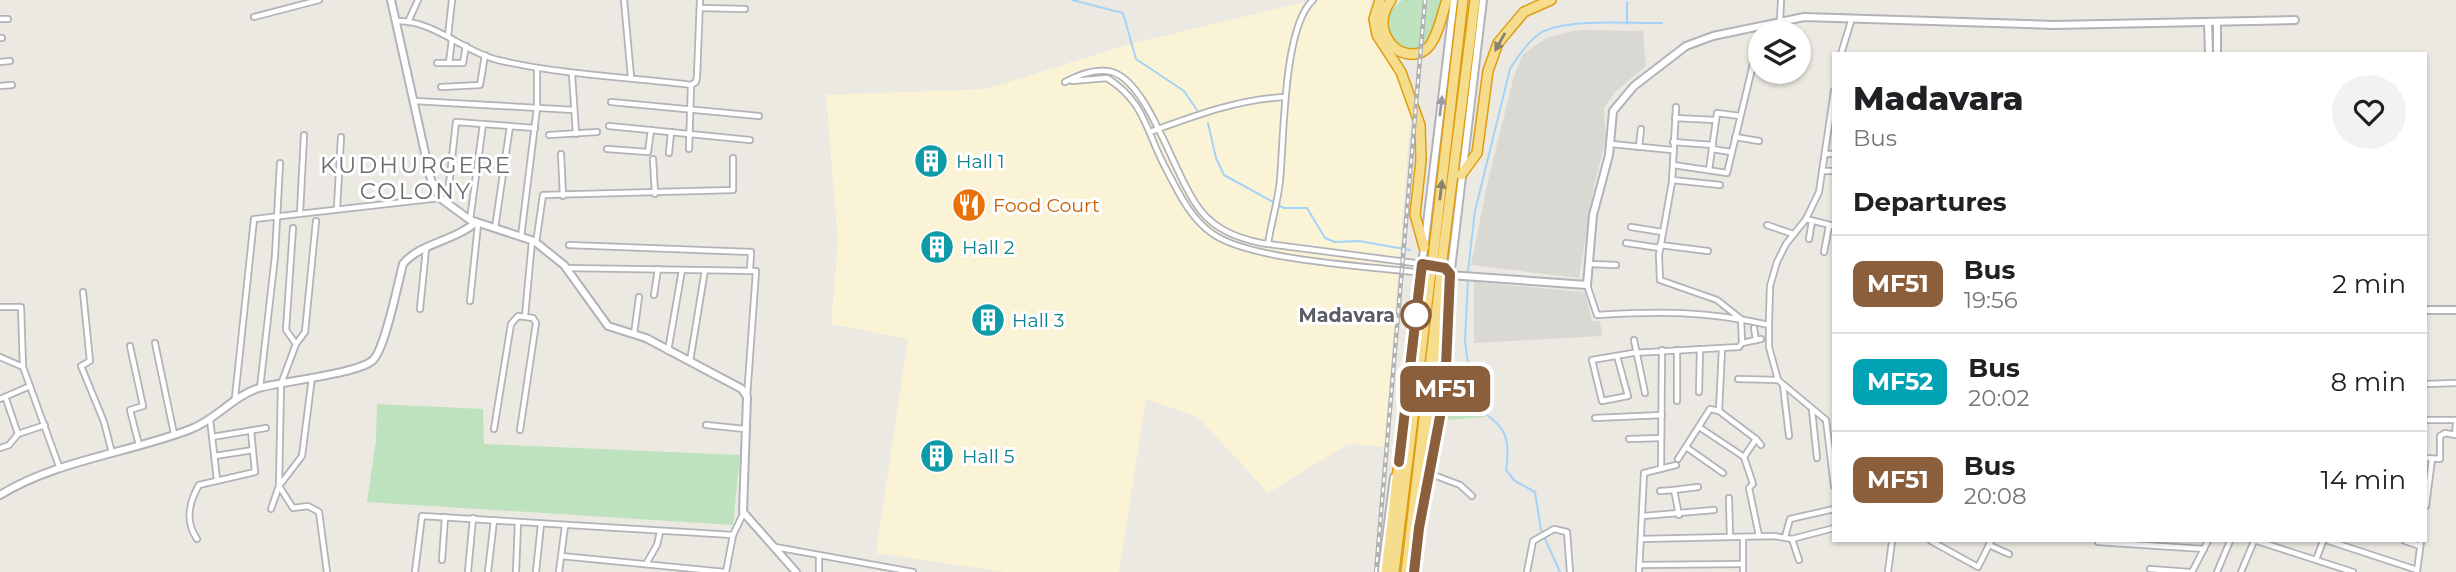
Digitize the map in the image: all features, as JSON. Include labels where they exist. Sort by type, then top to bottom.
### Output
[{"type":"highway","points":[[1380,0],[1374,19],[1377,35],[1401,72],[1420,125],[1421,160],[1415,215],[1424,247]]},
{"type":"highway","points":[[1391,0],[1384,12],[1382,26],[1392,46],[1406,54],[1420,54],[1431,46],[1447,0]]},
{"type":"highway","points":[[1438,259],[1463,0]]},
{"type":"highway","points":[[1394,572],[1475,0]]},
{"type":"highway","points":[[1461,175],[1478,147],[1488,71],[1498,43],[1524,12],[1551,0]]},
{"type":"highway","points":[[1405,572],[1435,281]]},
{"type":"highway","points":[[1415,495],[1429,443],[1443,310],[1447,303]]},
{"type":"highway","points":[[1384,572],[1399,462]]},
{"type":"street","points":[[254,17],[319,0]]},
{"type":"street","points":[[391,0],[398,21],[431,180],[440,198],[475,222],[534,242],[566,268],[604,323],[634,334],[690,362],[742,389],[747,397]]},
{"type":"street","points":[[408,22],[418,0]]},
{"type":"street","points":[[449,63],[452,0]]},
{"type":"street","points":[[624,0],[631,77]]},
{"type":"street","points":[[398,21],[408,22],[450,38],[485,55],[537,69],[691,85],[696,82],[700,0]]},
{"type":"street","points":[[1268,244],[1276,204],[1285,97],[1304,12],[1313,0]]},
{"type":"street","points":[[1399,462],[1454,0]]},
{"type":"street","points":[[1415,572],[1419,528],[1447,375],[1450,313],[1447,303],[1483,0]]},
{"type":"street","points":[[1780,21],[1781,0]]},
{"type":"street","points":[[700,8],[745,9]]},
{"type":"street","points":[[1785,21],[1804,17],[1853,17],[2054,25],[2295,20]]},
{"type":"street","points":[[1842,52],[1853,17]]},
{"type":"street","points":[[0,19],[8,19]]},
{"type":"street","points":[[2208,22],[2209,52]]},
{"type":"street","points":[[2217,22],[2217,52]]},
{"type":"street","points":[[1748,32],[1713,36],[1686,46],[1633,86],[1613,111],[1611,144],[1597,195],[1587,285],[1597,315],[1662,311],[1721,314],[1769,325]]},
{"type":"street","points":[[437,63],[463,63],[466,46]]},
{"type":"street","points":[[441,87],[480,85],[485,55]]},
{"type":"street","points":[[0,62],[10,61]]},
{"type":"street","points":[[521,237],[537,108],[537,69]]},
{"type":"street","points":[[1450,274],[1445,268],[1422,264],[1268,244],[1240,238],[1218,228],[1202,213],[1188,193],[1142,96],[1112,72],[1096,71],[1065,82],[1107,78],[1134,100],[1181,196],[1195,217],[1212,234],[1237,246],[1273,254],[1444,277],[1450,274],[1587,285]]},
{"type":"street","points":[[572,74],[576,134]]},
{"type":"street","points":[[1673,165],[1727,173],[1748,84]]},
{"type":"street","points":[[0,86],[12,85]]},
{"type":"street","points":[[689,149],[691,85]]},
{"type":"street","points":[[1150,132],[1177,120],[1242,102],[1285,97]]},
{"type":"street","points":[[415,101],[574,110]]},
{"type":"street","points":[[611,102],[759,116]]},
{"type":"street","points":[[1676,107],[1672,180],[1660,246],[1659,277],[1663,283],[1717,300],[1741,319],[1742,343]]},
{"type":"street","points":[[1710,170],[1717,113],[1740,116]]},
{"type":"street","points":[[1675,118],[1716,120]]},
{"type":"street","points":[[446,204],[456,122],[535,128]]},
{"type":"street","points":[[470,301],[483,124]]},
{"type":"street","points":[[495,229],[510,126]]},
{"type":"street","points":[[609,126],[750,140]]},
{"type":"street","points":[[1639,147],[1641,129]]},
{"type":"street","points":[[607,149],[649,152],[651,130]]},
{"type":"street","points":[[550,135],[597,132]]},
{"type":"street","points":[[669,153],[671,132]]},
{"type":"street","points":[[1831,132],[1819,192],[1806,219],[1793,234],[1777,262],[1770,286],[1769,325],[1769,347],[1778,380],[1826,420],[1831,447]]},
{"type":"street","points":[[300,213],[304,135]]},
{"type":"street","points":[[1735,136],[1759,141]]},
{"type":"street","points":[[337,208],[341,137]]},
{"type":"street","points":[[1673,142],[1731,152]]},
{"type":"street","points":[[1611,144],[1673,150]]},
{"type":"street","points":[[561,154],[563,196]]},
{"type":"street","points":[[1825,154],[1832,154]]},
{"type":"street","points":[[525,317],[543,195],[733,190],[733,158]]},
{"type":"street","points":[[653,159],[655,194]]},
{"type":"street","points":[[260,388],[280,163]]},
{"type":"street","points":[[1822,171],[1832,171]]},
{"type":"street","points":[[1672,180],[1720,185]]},
{"type":"street","points":[[235,398],[254,219],[440,198]]},
{"type":"street","points":[[1806,219],[1832,226],[1824,252]]},
{"type":"street","points":[[271,509],[279,485],[281,384],[296,344],[305,332],[316,221]]},
{"type":"street","points":[[1809,239],[1812,221]]},
{"type":"street","points":[[0,495],[15,485],[193,429],[235,398],[260,388],[367,364],[380,350],[403,264],[410,256],[464,233],[475,222]]},
{"type":"street","points":[[1767,225],[1793,234]]},
{"type":"street","points":[[1631,227],[1662,232]]},
{"type":"street","points":[[293,228],[285,330],[296,344]]},
{"type":"street","points":[[1626,243],[1708,251]]},
{"type":"street","points":[[569,245],[751,252],[750,271]]},
{"type":"street","points":[[421,309],[426,249]]},
{"type":"street","points":[[1589,264],[1616,265]]},
{"type":"street","points":[[561,555],[725,572],[733,535],[743,514],[747,397],[757,271],[566,268]]},
{"type":"street","points":[[654,295],[658,269]]},
{"type":"street","points":[[668,351],[682,270]]},
{"type":"street","points":[[690,362],[705,270]]},
{"type":"street","points":[[83,292],[90,361],[81,366],[104,422],[112,453]]},
{"type":"street","points":[[634,334],[639,297]]},
{"type":"street","points":[[0,307],[21,307],[23,367],[61,470]]},
{"type":"street","points":[[2427,310],[2456,310]]},
{"type":"street","points":[[494,429],[512,324],[518,316],[533,318],[536,323],[520,430]]},
{"type":"street","points":[[1617,356],[1628,396],[1602,401],[1592,360],[1617,356],[1637,353],[1739,347],[1742,343],[1759,340],[1755,328]]},
{"type":"street","points":[[1634,340],[1645,393]]},
{"type":"street","points":[[155,343],[174,434]]},
{"type":"street","points":[[131,346],[143,406],[130,410],[139,445]]},
{"type":"street","points":[[1699,392],[1700,349]]},
{"type":"street","points":[[1719,411],[1722,349]]},
{"type":"street","points":[[1677,350],[1677,401]]},
{"type":"street","points":[[1661,469],[1662,351]]},
{"type":"street","points":[[0,357],[23,367]]},
{"type":"street","points":[[279,485],[302,456],[312,377]]},
{"type":"street","points":[[1738,379],[1778,380]]},
{"type":"street","points":[[2427,384],[2456,383]]},
{"type":"street","points":[[1783,385],[1789,436]]},
{"type":"street","points":[[18,434],[3,399],[30,386]]},
{"type":"street","points":[[1678,459],[1710,409],[1719,411],[1761,445]]},
{"type":"street","points":[[1812,410],[1817,458]]},
{"type":"street","points":[[1594,418],[1662,415]]},
{"type":"street","points":[[210,418],[217,480]]},
{"type":"street","points":[[2427,420],[2456,421],[2455,435],[2445,433],[2441,436],[2440,459],[2429,458],[2427,485]]},
{"type":"street","points":[[0,448],[9,445],[18,434],[45,425]]},
{"type":"street","points":[[706,425],[746,429]]},
{"type":"street","points":[[1699,427],[1744,457],[1753,484],[1749,488],[1759,536]]},
{"type":"street","points":[[212,437],[266,428]]},
{"type":"street","points":[[197,539],[190,521],[193,496],[199,485],[253,475],[250,431]]},
{"type":"street","points":[[1629,439],[1661,438]]},
{"type":"street","points":[[1744,457],[1756,439]]},
{"type":"street","points":[[1686,447],[1723,473]]},
{"type":"street","points":[[215,456],[253,450]]},
{"type":"street","points":[[1639,572],[1644,473],[1676,465]]},
{"type":"street","points":[[1431,474],[1460,485],[1472,496]]},
{"type":"street","points":[[279,485],[293,508],[308,506],[319,512],[327,572]]},
{"type":"street","points":[[1660,491],[1698,487]]},
{"type":"street","points":[[1674,491],[1679,515]]},
{"type":"street","points":[[1729,498],[1730,537]]},
{"type":"street","points":[[1785,537],[1790,519],[1832,509]]},
{"type":"street","points":[[1643,516],[1714,510]]},
{"type":"street","points":[[743,514],[796,572]]},
{"type":"street","points":[[415,572],[422,516],[733,535]]},
{"type":"street","points":[[442,560],[445,517]]},
{"type":"street","points":[[468,572],[473,518]]},
{"type":"street","points":[[488,572],[494,520]]},
{"type":"street","points":[[516,572],[518,522]]},
{"type":"street","points":[[536,572],[541,524]]},
{"type":"street","points":[[559,572],[565,526]]},
{"type":"street","points":[[1527,572],[1533,541],[1553,529],[1567,532],[1570,572]]},
{"type":"street","points":[[1641,539],[1759,536],[1792,539],[1832,529]]},
{"type":"street","points":[[646,564],[657,545],[660,532]]},
{"type":"street","points":[[1743,537],[1743,572]]},
{"type":"street","points":[[1792,539],[1799,560]]},
{"type":"street","points":[[1888,572],[1892,542]]},
{"type":"street","points":[[1933,542],[1978,567],[1990,543],[2009,554]]},
{"type":"street","points":[[2098,542],[2157,543],[2204,549]]},
{"type":"street","points":[[2181,542],[2181,547]]},
{"type":"street","points":[[2151,569],[2191,572],[2208,542]]},
{"type":"street","points":[[2217,572],[2230,542]]},
{"type":"street","points":[[2241,572],[2255,542]]},
{"type":"street","points":[[2258,542],[2353,572]]},
{"type":"street","points":[[2316,560],[2323,542]]},
{"type":"street","points":[[2332,542],[2417,571],[2420,543]]},
{"type":"street","points":[[775,547],[913,572]]},
{"type":"street","points":[[818,572],[820,555]]},
{"type":"street","points":[[1640,565],[1743,564]]},
{"type":"shaded area","points":[[1313,0],[1371,0],[1368,23],[1373,40],[1397,73],[1411,107],[1385,447],[1348,444],[1268,493],[1198,417],[1146,399],[1119,572],[1004,572],[876,553],[908,339],[831,324],[838,242],[826,95],[986,89],[1130,44]]},
{"type":"shaded area","points":[[1578,30],[1643,31],[1646,66],[1616,91],[1604,108],[1606,140],[1594,185],[1579,278],[1471,265],[1488,181],[1514,76],[1523,54],[1548,37]]},
{"type":"shaded area","points":[[1474,282],[1585,292],[1592,321],[1600,321],[1602,336],[1474,343]]},
{"type":"green space","points":[[1402,0],[1441,0],[1432,35],[1418,48],[1400,48],[1390,39],[1388,13]]},
{"type":"green space","points":[[1454,362],[1464,363],[1472,407],[1485,417],[1447,420]]},
{"type":"green space","points":[[377,404],[483,409],[484,444],[740,455],[733,525],[367,502],[376,440]]},
{"type":"waterway","points":[[1072,0],[1123,13],[1136,59],[1184,91],[1197,110]]},
{"type":"waterway","points":[[1627,2],[1627,24]]},
{"type":"waterway","points":[[1468,271],[1475,211],[1510,69],[1524,49],[1542,32],[1568,25],[1662,23]]},
{"type":"waterway","points":[[1208,123],[1216,158],[1224,175],[1284,208],[1307,208],[1325,238],[1335,242],[1359,241],[1410,250]]},
{"type":"waterway","points":[[1468,280],[1465,340],[1473,405],[1503,431],[1507,447],[1506,470],[1515,481],[1535,492],[1541,530],[1560,572]]},
{"type":"railway","points":[[1376,572],[1425,0]]},
{"type":"bus line","name":"MF51","points":[[1399,462],[1422,264],[1445,268],[1450,274],[1447,303],[1450,313],[1447,375],[1419,528],[1414,572]]},
{"type":"place","name":"Hall 1","points":[[931,161]]},
{"type":"place","name":"Food Court","points":[[969,205]]},
{"type":"place","name":"Hall 2","points":[[937,247]]},
{"type":"place","name":"Madavara","points":[[1416,315]]},
{"type":"place","name":"Hall 3","points":[[988,320]]},
{"type":"place","name":"Hall 5","points":[[937,456]]},
{"type":"district","name":"KUDHURGERE COLONY","points":[[416,178]]}]
